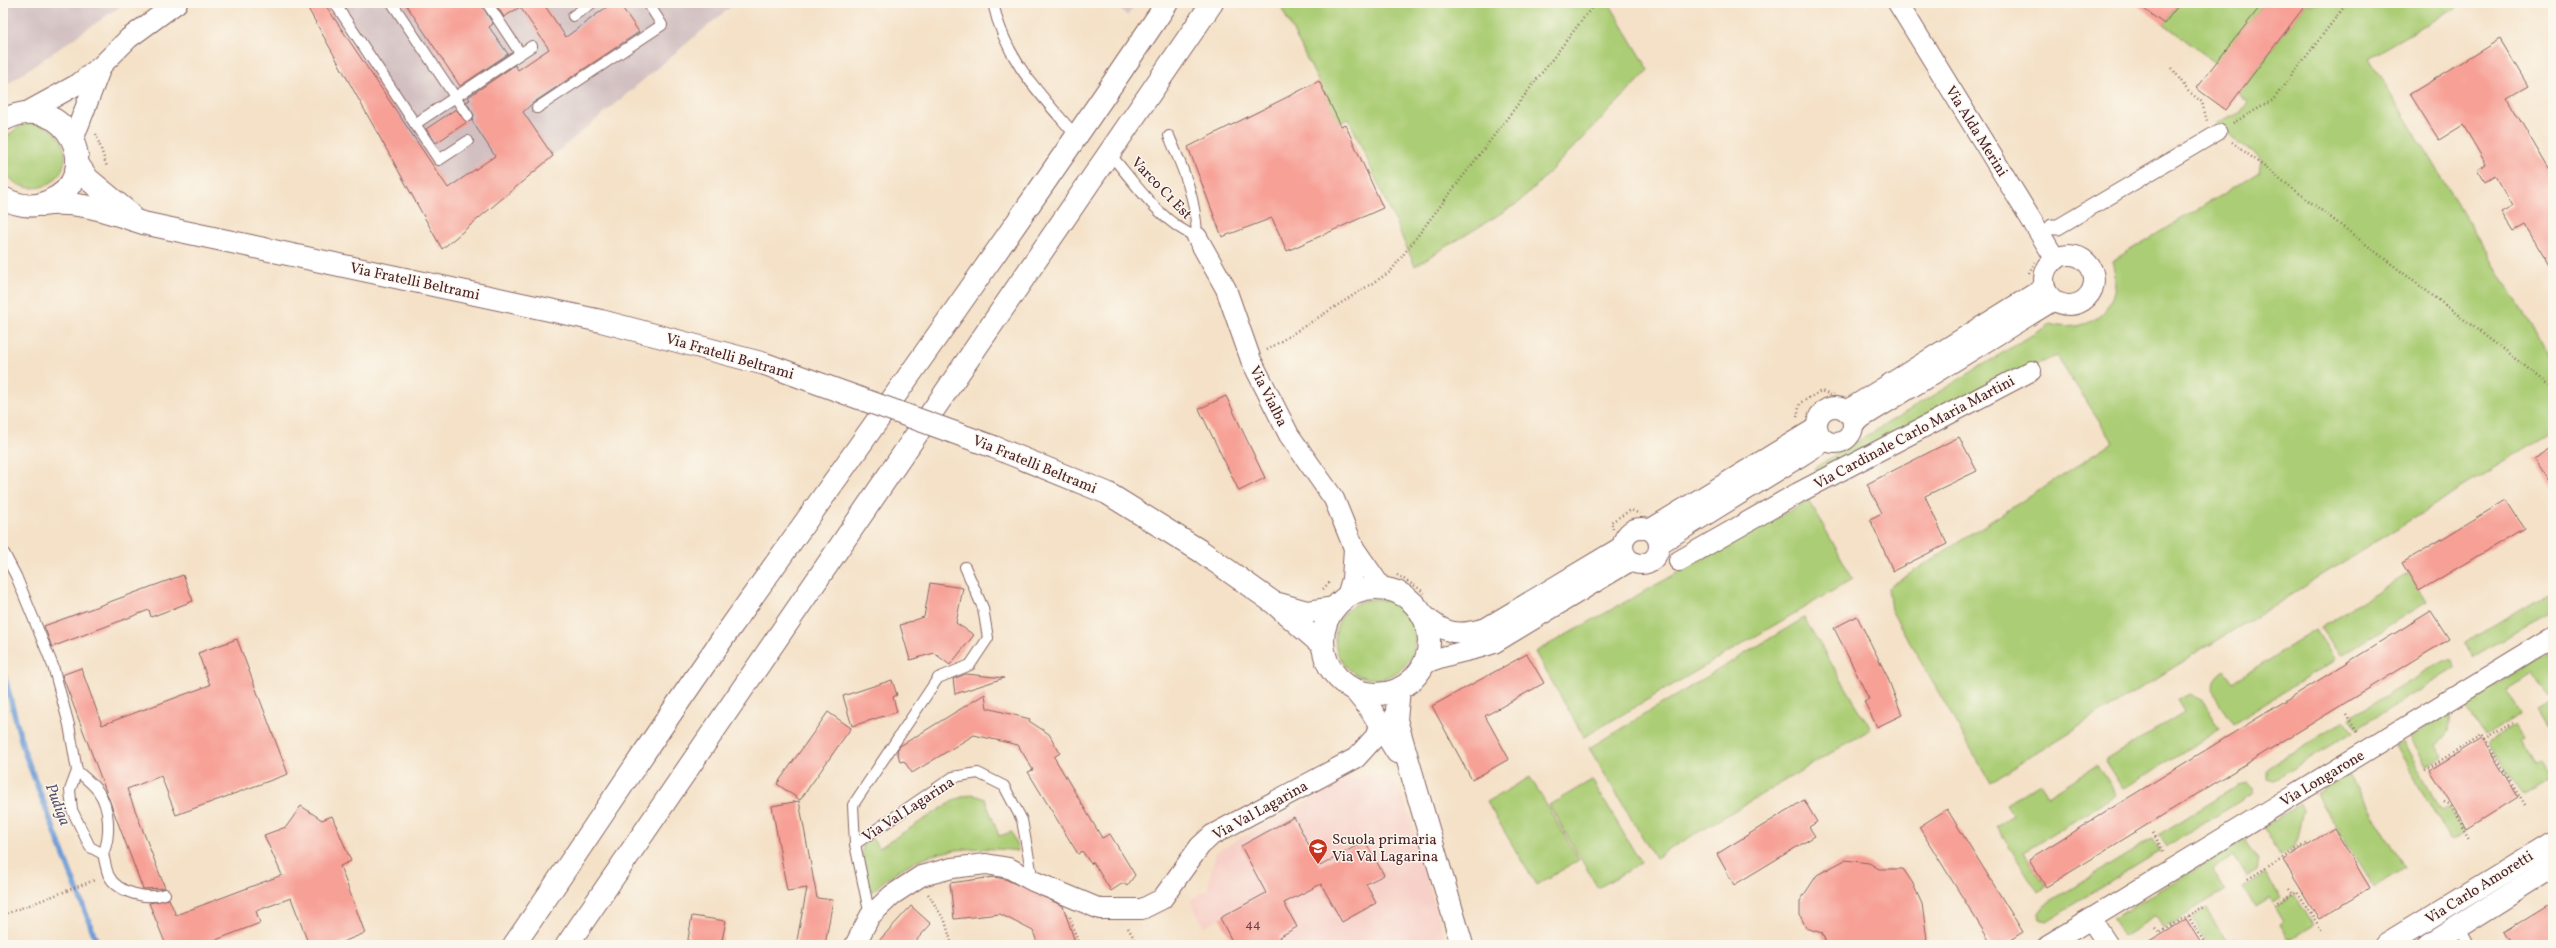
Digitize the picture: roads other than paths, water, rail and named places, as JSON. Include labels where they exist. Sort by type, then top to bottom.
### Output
[{"type":"main road","points":[[514,945],[726,633],[897,396],[1077,137],[1167,3]]},
{"type":"main road","points":[[566,945],[1110,154],[1212,3]]},
{"type":"main road","points":[[3,120],[14,115],[27,112],[41,113],[54,119],[65,128],[73,140],[77,164],[73,177],[66,190],[55,199],[42,205]]},
{"type":"main road","name":"Via Fratelli Beltrami","points":[[77,164],[93,184],[143,223]]},
{"type":"main road","name":"Via Fratelli Beltrami","points":[[3,198],[13,203],[28,206],[64,202],[79,204],[143,223],[601,321],[765,364],[994,447],[1107,493],[1202,552],[1274,603],[1321,644]]},
{"type":"main road","points":[[1386,579],[1397,591],[1412,601],[1425,607],[1429,642],[1424,664],[1413,678],[1399,689],[1382,694],[1364,693],[1354,689],[1334,675],[1326,660],[1321,644],[1325,624],[1340,602],[1364,588],[1386,579]]},
{"type":"main road","name":"Via Fratelli Beltrami","points":[[1274,603],[1307,612],[1340,602]]},
{"type":"main road","points":[[1354,689],[1380,723],[1410,771]]},
{"type":"main road","points":[[1399,689],[1395,716],[1462,945]]},
{"type":"main road","name":"Via Carlo Amoretti","points":[[2385,945],[2553,842]]},
{"type":"main road","name":"Via Carlo Amoretti","points":[[2429,945],[2463,936],[2553,867]]},
{"type":"street","points":[[27,112],[78,84],[102,65],[129,38],[177,3]]},
{"type":"street","name":"Via Alda Merini","points":[[1898,3],[2056,260]]},
{"type":"street","points":[[73,140],[102,65]]},
{"type":"street","points":[[2052,227],[2058,227],[2213,128]]},
{"type":"street","name":"Via Vialba","points":[[1197,237],[1226,289],[1251,360],[1289,435],[1334,499],[1354,548],[1386,579]]},
{"type":"street","points":[[2070,256],[2084,261],[2089,266],[2094,280],[2089,295],[2078,304],[2064,305],[2049,294],[2046,271],[2056,260],[2070,256]]},
{"type":"street","points":[[1821,434],[1818,416],[1828,408],[1840,407],[1849,417],[2049,294]]},
{"type":"street","name":"Via Cardinale Carlo Maria Martini","points":[[1679,561],[1798,493],[2031,371]]},
{"type":"street","name":"Via Cardinale Carlo Maria Martini","points":[[1821,434],[1833,443],[1844,440],[1852,431],[1849,417]]},
{"type":"street","name":"Via Cardinale Carlo Maria Martini","points":[[1654,537],[1783,467],[1821,434]]},
{"type":"street","name":"Via Cardinale Carlo Maria Martini","points":[[1654,537],[1821,434]]},
{"type":"street","name":"Via Cardinale Carlo Maria Martini","points":[[1783,467],[1798,493]]},
{"type":"street","name":"Via Cardinale Carlo Maria Martini","points":[[1626,554],[1625,537],[1634,529],[1654,537]]},
{"type":"street","points":[[1626,554],[1640,564],[1651,561],[1658,552],[1654,537]]},
{"type":"street","name":"Via Vialba","points":[[1340,602],[1352,579],[1354,548]]},
{"type":"street","name":"Via Cardinale Carlo Maria Martini","points":[[1425,607],[1433,624],[1462,635],[1486,628],[1626,554]]},
{"type":"street","name":"Via Cardinale Carlo Maria Martini","points":[[1424,664],[1437,658],[1480,648],[1494,643],[1626,554]]},
{"type":"street","name":"Via Longarone","points":[[2048,945],[2553,637]]},
{"type":"street","name":"Via Val Lagarina","points":[[855,945],[870,916],[892,895],[921,876],[952,868],[986,864],[1009,868],[1033,881],[1100,909],[1142,909],[1162,899],[1171,889],[1200,846],[1212,835],[1356,758],[1376,736],[1380,723]]},
{"type":"street","points":[[2091,918],[2108,945]]},
{"type":"lane","points":[[339,3],[336,5],[440,160],[468,142]]},
{"type":"lane","points":[[392,3],[468,116]]},
{"type":"lane","points":[[486,3],[520,53]]},
{"type":"lane","points":[[573,16],[592,3]]},
{"type":"lane","points":[[537,108],[662,25],[648,3]]},
{"type":"lane","points":[[993,3],[998,28],[1014,59],[1032,85],[1077,137]]},
{"type":"lane","points":[[415,124],[532,46]]},
{"type":"lane","points":[[1169,136],[1192,192],[1197,213],[1197,237]]},
{"type":"lane","name":"Varco C1 Est","points":[[1110,154],[1159,210],[1182,231],[1197,237]]},
{"type":"lane","points":[[3,551],[16,576],[53,666],[69,725],[77,771],[70,790],[72,810],[90,847],[103,854]]},
{"type":"lane","points":[[855,844],[853,805],[938,678],[970,666],[988,638],[983,608],[965,567]]},
{"type":"lane","points":[[77,771],[99,791],[108,820],[109,842],[103,854],[109,875],[116,886],[136,894],[157,896],[165,894]]},
{"type":"lane","name":"Via Val Lagarina","points":[[870,916],[855,844],[953,777],[978,773],[1004,786],[1022,820],[1033,881]]},
{"type":"waterway","name":"Pudiga","points":[[3,671],[24,751],[98,945]]},
{"type":"place","name":"Scuola primaria Via Val Lagarina","points":[[1318,865]]}]
